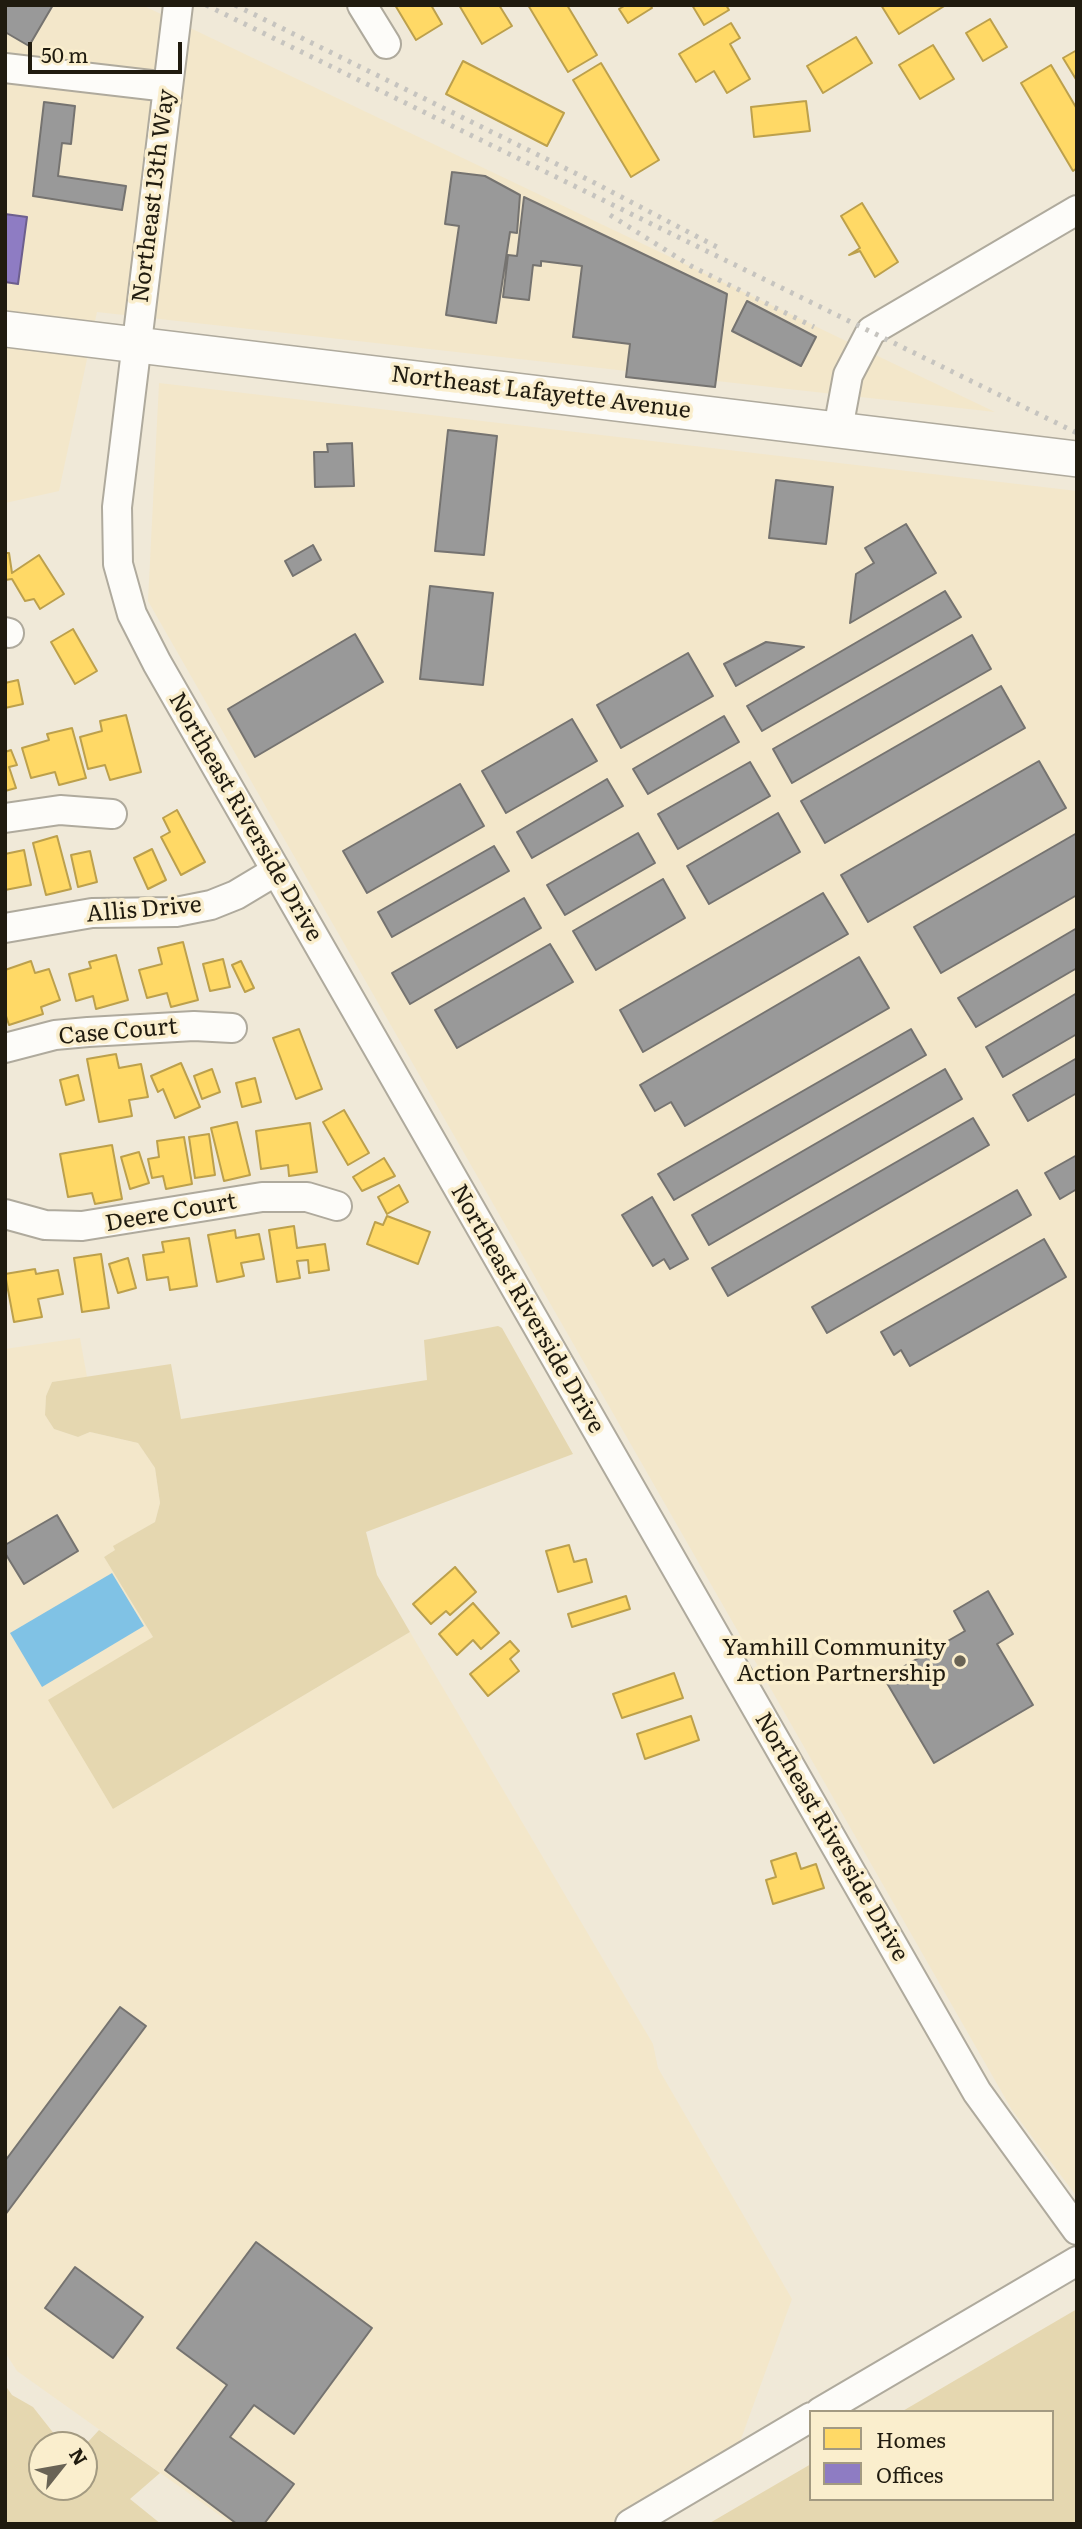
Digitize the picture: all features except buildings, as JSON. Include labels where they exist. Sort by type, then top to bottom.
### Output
[{"type":"main road","name":"Northeast Lafayette Avenue","points":[[5,329],[1077,459]]},
{"type":"street","name":"Northeast 13th Way","points":[[135,344],[178,5]]},
{"type":"street","points":[[362,5],[386,44]]},
{"type":"street","points":[[5,68],[169,87]]},
{"type":"street","points":[[838,429],[848,375],[871,331],[1077,210]]},
{"type":"street","name":"Northeast Riverside Drive","points":[[135,344],[117,507],[118,564],[132,614],[156,663],[977,2092],[1077,2230]]},
{"type":"street","points":[[5,818],[60,810],[112,814]]},
{"type":"street","name":"Allis Drive","points":[[5,928],[92,913],[176,912],[211,905],[236,895],[276,871]]},
{"type":"street","name":"Case Court","points":[[5,1048],[55,1035],[88,1032],[194,1026],[232,1028]]},
{"type":"street","name":"Deere Court","points":[[5,1214],[45,1225],[82,1226],[262,1197],[307,1197],[337,1206]]},
{"type":"street","points":[[823,2410],[1077,2261]]},
{"type":"street","points":[[630,2524],[809,2418]]},
{"type":"shaded area","points":[[5,5],[142,5],[995,412],[97,312],[59,491],[5,503]]},
{"type":"shaded area","points":[[159,383],[1077,491],[1077,2197],[1012,2110],[148,601]]},
{"type":"shaded area","points":[[498,1326],[502,1328],[573,1454],[366,1532],[377,1575],[410,1632],[113,1809],[48,1700],[153,1637],[104,1557],[115,1550],[113,1546],[155,1522],[160,1503],[155,1468],[138,1443],[90,1432],[78,1437],[54,1429],[45,1415],[46,1396],[52,1382],[171,1364],[181,1419],[427,1380],[424,1340]]},
{"type":"shaded area","points":[[80,1338],[87,1377],[52,1382],[46,1396],[45,1415],[54,1429],[78,1437],[90,1432],[138,1443],[155,1468],[160,1503],[155,1522],[114,1546],[115,1550],[104,1557],[153,1637],[113,1809],[410,1632],[653,2044],[658,2068],[792,2299],[737,2450],[609,2524],[232,2524],[17,2371],[5,2352],[5,1349]]},
{"type":"shaded area","points":[[1077,2309],[1077,2524],[708,2524],[809,2465],[809,2501],[1054,2501],[1054,2410],[904,2410]]},
{"type":"shaded area","points":[[5,2385],[12,2395],[33,2407],[52,2431],[28,2431],[28,2501],[98,2501],[99,2430],[160,2473],[130,2499],[161,2524],[5,2524]]},
{"type":"water","points":[[112,1573],[144,1626],[42,1687],[10,1633]]},
{"type":"railway","points":[[206,5],[1077,433]]},
{"type":"railway","points":[[235,5],[589,180],[717,247]]},
{"type":"railway","points":[[610,215],[691,266],[814,327]]},
{"type":"place","name":"Yamhill Community Action Partnership","points":[[960,1661]]}]
